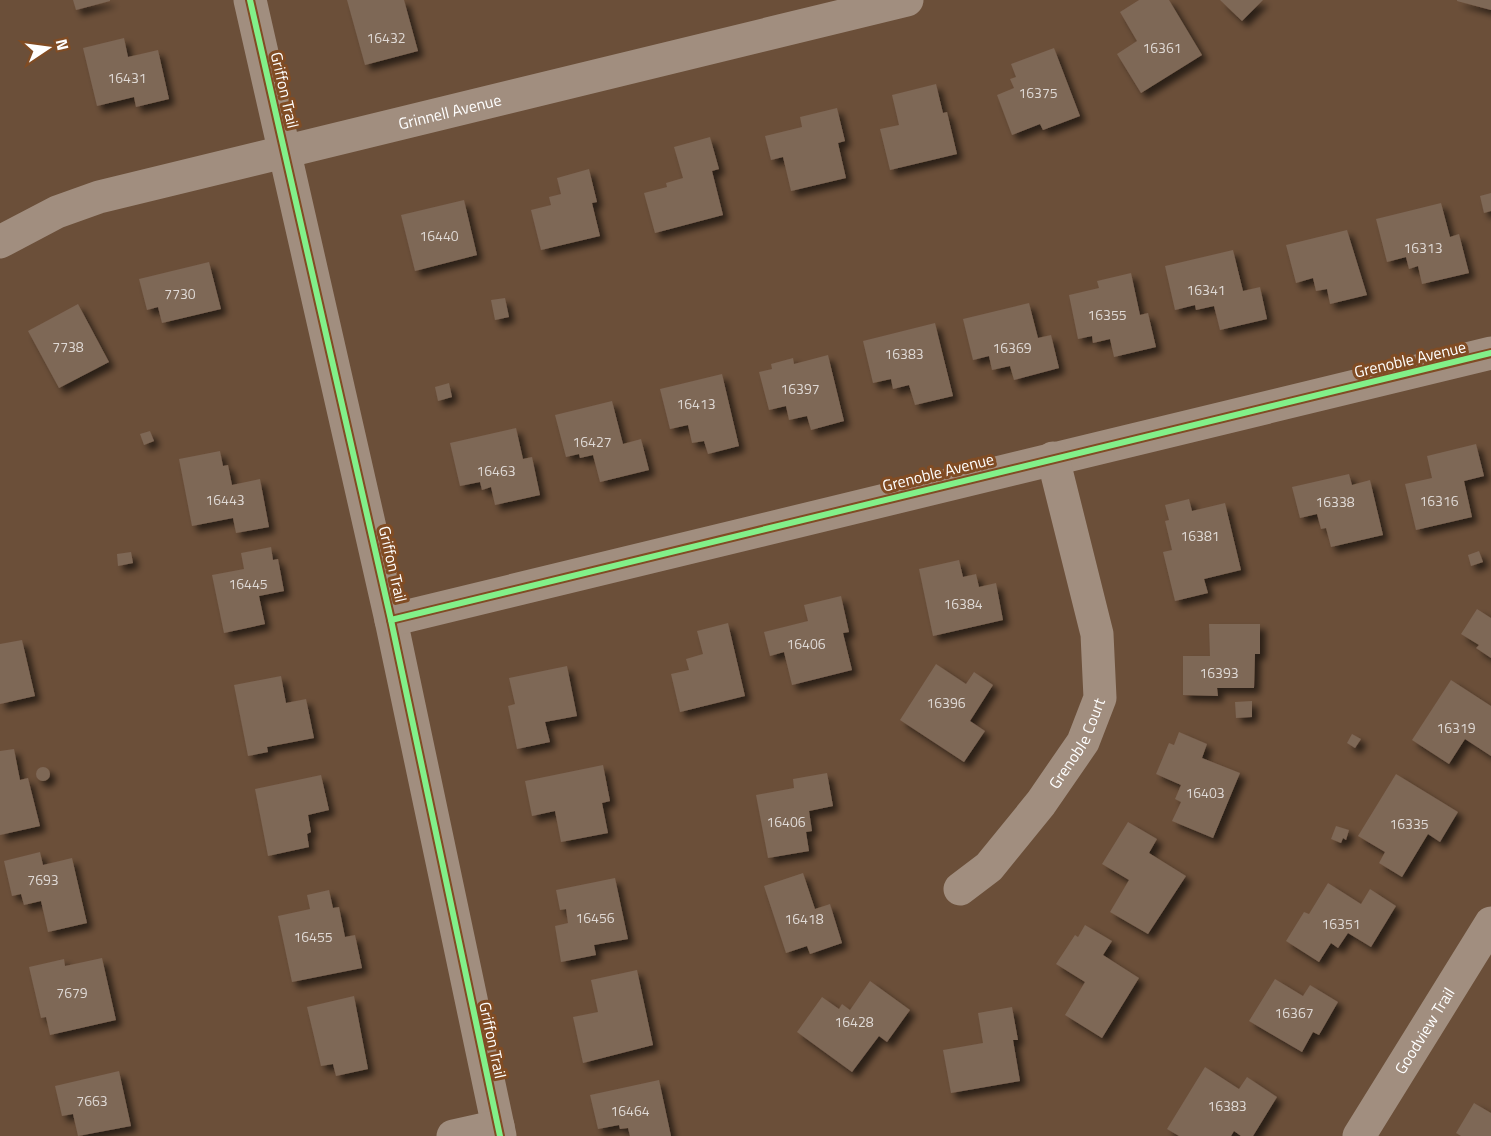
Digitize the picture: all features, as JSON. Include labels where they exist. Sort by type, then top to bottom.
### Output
[{"type":"street","name":"Griffon Trail","points":[[250,0],[392,620],[499,1131]]},
{"type":"street","name":"Grinnell Avenue","points":[[0,242],[57,212],[99,197],[907,0]]},
{"type":"street","name":"Grenoble Avenue","points":[[392,620],[1491,353]]},
{"type":"street","name":"Grenoble Court","points":[[960,889],[989,867],[1041,803],[1083,742],[1100,698],[1097,634],[1053,458]]},
{"type":"street","name":"Goodview Trail","points":[[1359,1136],[1491,923]]},
{"type":"street","points":[[453,1136],[499,1131]]},
{"type":"building","points":[[73,0],[110,0],[110,1],[76,10]]},
{"type":"building","points":[[347,0],[404,0],[418,51],[365,65]]},
{"type":"building","points":[[1139,0],[1169,0],[1202,55],[1141,93],[1117,54],[1137,41],[1120,12]]},
{"type":"building","points":[[1220,0],[1263,0],[1242,21]]},
{"type":"building","points":[[1491,0],[1491,10],[1457,1]]},
{"type":"building","points":[[124,38],[128,57],[158,50],[169,99],[136,107],[134,97],[97,106],[83,48]]},
{"type":"building","points":[[1054,48],[1080,116],[1043,130],[1040,124],[1012,135],[997,95],[1014,88],[1010,79],[1016,77],[1011,64]]},
{"type":"building","points":[[936,84],[943,113],[947,112],[957,154],[890,170],[880,129],[899,125],[892,95]]},
{"type":"building","points":[[837,108],[845,141],[838,143],[846,178],[791,191],[783,157],[771,160],[765,136],[802,127],[800,117]]},
{"type":"building","points":[[710,137],[719,169],[712,171],[723,215],[655,233],[644,193],[667,187],[666,183],[683,178],[674,147]]},
{"type":"building","points":[[589,169],[597,202],[592,203],[600,236],[541,250],[531,210],[551,205],[549,197],[561,194],[557,178]]},
{"type":"building","points":[[1491,193],[1491,211],[1484,213],[1480,196]]},
{"type":"building","points":[[464,200],[477,255],[415,271],[401,215]]},
{"type":"building","points":[[1441,203],[1450,237],[1459,234],[1469,273],[1422,284],[1418,266],[1409,269],[1406,257],[1387,262],[1376,219]]},
{"type":"building","points":[[1347,230],[1367,295],[1330,304],[1327,289],[1316,291],[1313,278],[1296,283],[1286,245]]},
{"type":"building","points":[[1233,250],[1243,291],[1260,287],[1267,319],[1220,330],[1214,306],[1196,310],[1195,305],[1175,310],[1165,266]]},
{"type":"building","points":[[209,262],[221,309],[162,323],[158,307],[147,310],[139,279]]},
{"type":"building","points":[[1131,273],[1140,315],[1148,313],[1156,347],[1114,357],[1110,339],[1093,343],[1092,336],[1078,339],[1069,295],[1099,288],[1097,281]]},
{"type":"building","points":[[505,298],[509,317],[495,320],[491,300]]},
{"type":"building","points":[[1029,303],[1038,338],[1051,335],[1059,368],[1014,380],[1010,366],[992,370],[989,356],[973,360],[963,319]]},
{"type":"building","points":[[78,304],[109,362],[59,388],[28,331]]},
{"type":"building","points":[[935,323],[953,396],[915,405],[909,385],[893,389],[891,379],[873,383],[863,341]]},
{"type":"building","points":[[828,355],[844,421],[811,430],[807,416],[789,420],[786,406],[769,410],[759,372],[772,369],[771,364],[793,358],[794,364]]},
{"type":"building","points":[[722,374],[739,446],[708,454],[704,441],[692,443],[688,425],[670,429],[660,389]]},
{"type":"building","points":[[449,383],[452,397],[438,401],[435,387]]},
{"type":"building","points":[[612,401],[623,444],[641,439],[649,470],[600,482],[593,455],[580,458],[579,454],[566,457],[555,415]]},
{"type":"building","points":[[516,428],[523,459],[532,457],[540,495],[495,505],[491,487],[482,490],[480,482],[460,486],[450,443]]},
{"type":"building","points":[[150,431],[154,441],[144,445],[140,434]]},
{"type":"building","points":[[1476,444],[1484,476],[1464,481],[1472,517],[1416,530],[1405,484],[1432,478],[1427,456]]},
{"type":"building","points":[[220,451],[223,466],[228,465],[232,485],[260,479],[269,527],[236,533],[233,518],[192,526],[179,459]]},
{"type":"building","points":[[1349,474],[1352,485],[1370,480],[1383,535],[1331,547],[1326,528],[1321,529],[1317,514],[1300,518],[1292,487]]},
{"type":"building","points":[[1189,499],[1192,511],[1225,503],[1241,570],[1204,579],[1208,593],[1175,601],[1163,552],[1172,550],[1165,521],[1169,520],[1165,505]]},
{"type":"building","points":[[271,547],[273,560],[278,559],[284,591],[259,596],[265,624],[224,633],[212,575],[244,569],[241,553]]},
{"type":"building","points":[[1479,551],[1483,562],[1471,566],[1468,555]]},
{"type":"building","points":[[131,552],[133,563],[118,566],[117,554]]},
{"type":"building","points":[[959,560],[963,577],[976,574],[979,587],[996,583],[1003,620],[933,636],[919,569]]},
{"type":"building","points":[[841,596],[849,632],[843,633],[852,670],[792,685],[784,652],[770,656],[764,632],[808,621],[804,605]]},
{"type":"building","points":[[1477,609],[1491,618],[1491,658],[1476,648],[1479,645],[1461,634]]},
{"type":"building","points":[[728,623],[745,696],[680,712],[671,674],[689,670],[686,659],[703,654],[697,631]]},
{"type":"building","points":[[1209,624],[1260,624],[1260,654],[1255,654],[1254,688],[1217,688],[1218,696],[1183,695],[1183,656],[1210,656]]},
{"type":"building","points":[[22,640],[35,696],[0,704],[0,644]]},
{"type":"building","points":[[936,664],[966,684],[974,672],[993,685],[970,721],[985,731],[964,762],[900,720]]},
{"type":"building","points":[[567,666],[577,716],[545,722],[550,742],[517,749],[508,706],[515,704],[509,678]]},
{"type":"building","points":[[281,676],[286,703],[306,699],[314,738],[267,747],[268,752],[248,756],[234,685]]},
{"type":"building","points":[[1451,680],[1491,706],[1491,756],[1465,739],[1449,764],[1412,740]]},
{"type":"building","points":[[1252,701],[1252,717],[1236,718],[1235,702]]},
{"type":"building","points":[[1179,732],[1207,744],[1202,758],[1240,773],[1213,838],[1172,821],[1181,802],[1175,799],[1181,785],[1156,774],[1169,743],[1174,745]]},
{"type":"building","points":[[1352,734],[1361,739],[1355,748],[1347,743]]},
{"type":"building","points":[[14,749],[20,780],[28,778],[40,826],[0,835],[0,751]]},
{"type":"building","points":[[603,765],[610,801],[602,803],[608,833],[561,842],[555,811],[532,816],[525,781]]},
{"type":"building","points":[[40,767],[46,767],[50,774],[46,781],[40,781],[36,777],[36,771]]},
{"type":"building","points":[[827,773],[833,806],[809,811],[812,831],[806,832],[809,851],[768,858],[756,795],[794,788],[793,779]]},
{"type":"building","points":[[1396,774],[1458,812],[1440,842],[1428,834],[1402,877],[1379,863],[1385,852],[1358,836]]},
{"type":"building","points":[[321,775],[329,810],[308,815],[311,832],[307,834],[309,847],[268,856],[255,789]]},
{"type":"building","points":[[1128,822],[1157,839],[1149,853],[1186,876],[1148,934],[1110,912],[1129,880],[1102,864]]},
{"type":"building","points":[[1336,826],[1349,830],[1346,840],[1343,838],[1341,843],[1331,839]]},
{"type":"building","points":[[40,852],[43,865],[72,858],[87,923],[48,932],[41,901],[24,905],[21,894],[12,896],[4,861]]},
{"type":"building","points":[[803,873],[815,909],[830,904],[842,943],[810,954],[807,946],[786,953],[764,886]]},
{"type":"building","points":[[615,878],[628,939],[594,945],[596,955],[561,962],[555,926],[568,923],[566,909],[560,910],[556,890]]},
{"type":"building","points":[[1328,883],[1361,904],[1370,889],[1396,906],[1371,947],[1348,933],[1338,948],[1331,943],[1319,962],[1286,941],[1304,912],[1309,914]]},
{"type":"building","points":[[329,890],[333,908],[339,907],[345,937],[355,935],[362,968],[292,982],[278,916],[310,909],[307,895]]},
{"type":"building","points":[[1085,925],[1112,941],[1103,955],[1139,978],[1102,1038],[1065,1015],[1085,982],[1056,964],[1075,935],[1078,937]]},
{"type":"building","points":[[102,958],[116,1020],[50,1035],[46,1017],[41,1018],[29,967],[64,959],[65,966]]},
{"type":"building","points":[[637,970],[653,1045],[583,1063],[573,1017],[598,1012],[591,980]]},
{"type":"building","points":[[1275,979],[1303,996],[1310,985],[1338,1002],[1319,1035],[1313,1032],[1302,1052],[1249,1021]]},
{"type":"building","points":[[870,981],[910,1010],[887,1042],[879,1036],[852,1072],[797,1032],[822,997],[839,1009],[842,1004],[850,1010]]},
{"type":"building","points":[[354,996],[368,1069],[336,1076],[333,1064],[321,1066],[307,1007]]},
{"type":"building","points":[[1012,1007],[1018,1040],[1013,1040],[1020,1081],[951,1093],[943,1050],[983,1043],[978,1013]]},
{"type":"building","points":[[1205,1067],[1239,1089],[1247,1077],[1277,1097],[1253,1136],[1241,1136],[1234,1131],[1231,1136],[1179,1136],[1167,1129]]},
{"type":"building","points":[[119,1071],[131,1126],[78,1136],[73,1114],[62,1116],[55,1086]]},
{"type":"building","points":[[659,1080],[671,1136],[630,1136],[628,1128],[620,1129],[619,1125],[598,1129],[590,1095]]},
{"type":"building","points":[[1474,1103],[1491,1113],[1491,1136],[1461,1136],[1456,1133]]},
{"type":"cycle path","points":[[250,0],[391,620],[500,1136]]},
{"type":"cycle path","points":[[391,620],[1491,353]]}]
